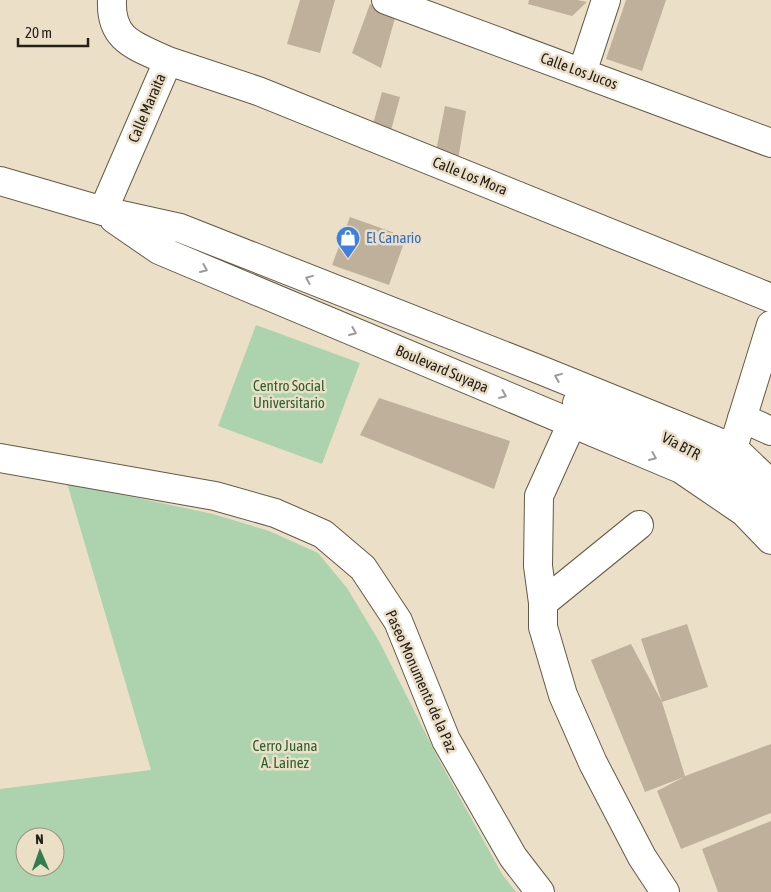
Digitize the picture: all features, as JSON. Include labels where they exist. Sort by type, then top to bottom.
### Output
[{"type":"street","name":"Calle Maraita","points":[[103,211],[168,61],[124,39],[117,31],[112,20],[112,0]]},
{"type":"street","name":"Calle Los Jucos","points":[[386,0],[771,143]]},
{"type":"street","points":[[582,72],[606,0]]},
{"type":"street","name":"Calle Los Mora","points":[[168,61],[258,91],[771,298]]},
{"type":"street","name":"Boulevard Suyapa","points":[[0,181],[103,211],[180,228],[733,448],[771,484]]},
{"type":"street","name":"Boulevard Suyapa","points":[[103,211],[159,250],[574,413],[681,469],[744,512],[771,540]]},
{"type":"street","points":[[733,448],[771,325]]},
{"type":"street","points":[[574,413],[539,496],[538,566],[543,603],[543,627],[563,695],[592,763],[642,857],[665,892]]},
{"type":"street","name":"Vía BTR","points":[[574,413],[671,439],[734,476],[771,511]]},
{"type":"street","points":[[742,418],[771,431]]},
{"type":"street","name":"Paseo Monumento de la Paz","points":[[0,458],[215,496],[275,513],[323,534],[363,568],[398,621],[446,740],[513,858],[540,892]]},
{"type":"street","points":[[543,603],[639,525]]},
{"type":"green space","name":"Centro Social Universitario","points":[[256,325],[360,363],[322,464],[218,426]]},
{"type":"green space","name":"Cerro Juana A. Lainez","points":[[67,483],[213,514],[269,531],[318,553],[347,588],[379,641],[439,760],[502,874],[516,892],[0,892],[0,789],[151,770]]},
{"type":"building","points":[[300,0],[335,0],[320,53],[287,44]]},
{"type":"building","points":[[529,0],[578,0],[587,2],[572,16],[528,4]]},
{"type":"building","points":[[626,0],[666,0],[642,71],[606,59]]},
{"type":"building","points":[[370,4],[397,11],[381,68],[352,53]]},
{"type":"building","points":[[382,92],[400,97],[389,138],[371,131]]},
{"type":"building","points":[[445,106],[466,111],[457,166],[436,151]]},
{"type":"building","points":[[350,217],[406,237],[389,285],[332,265]]},
{"type":"building","points":[[379,398],[510,441],[494,489],[360,435]]},
{"type":"building","points":[[687,624],[708,687],[662,702],[641,639]]},
{"type":"building","points":[[631,644],[662,702],[685,776],[771,744],[771,813],[681,849],[657,791],[684,777],[645,792],[591,660]]},
{"type":"building","points":[[771,821],[771,892],[718,892],[702,849]]},
{"type":"place","name":"El Canario","points":[[348,259]]}]
